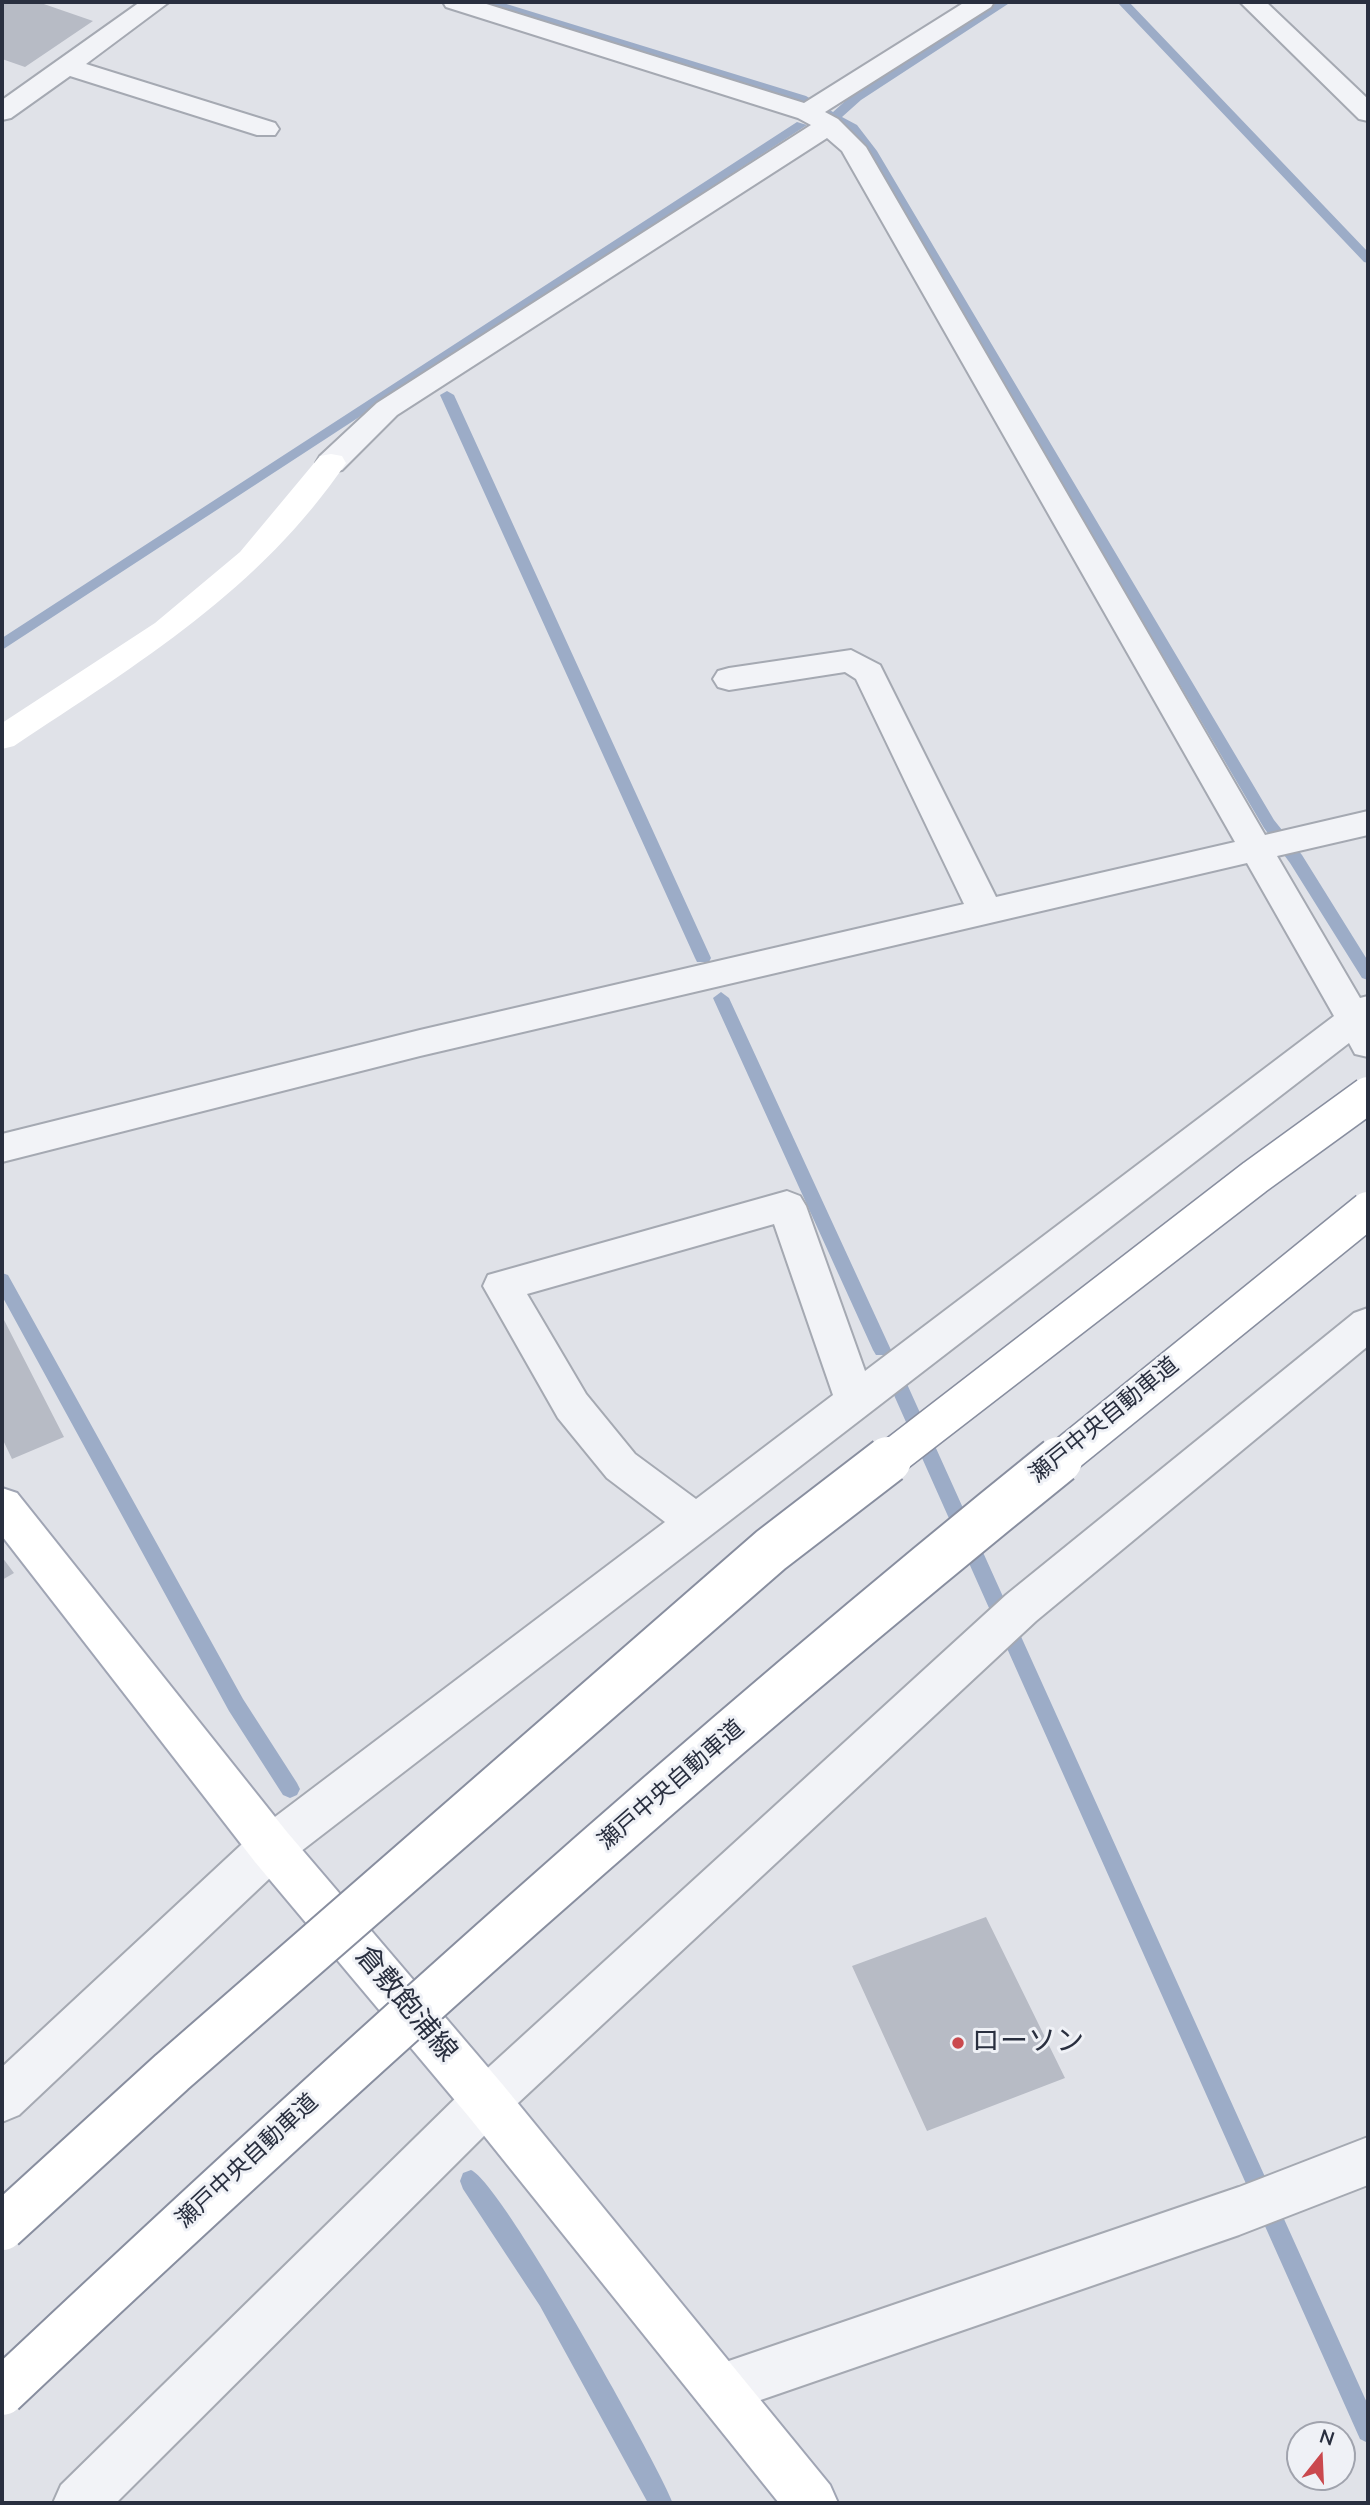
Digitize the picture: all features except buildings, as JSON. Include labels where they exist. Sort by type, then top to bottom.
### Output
[{"type":"main road","points":[[2,738],[166,630],[251,559],[331,463]]},
{"type":"main road","points":[[2,2227],[172,2072],[771,1550],[1244,1185],[1368,1095]]},
{"type":"main road","name":"瀬戸中央自動車道","points":[[2,2392],[259,2150],[859,1620],[1368,1210]]},
{"type":"main road","name":"倉敷飽浦線","points":[[2,1505],[271,1847],[486,2101],[812,2503]]},
{"type":"street","points":[[2,112],[156,2]]},
{"type":"street","points":[[2,2099],[271,1847],[855,1399],[1363,1023],[1274,844],[853,147],[819,112],[455,2]]},
{"type":"street","points":[[331,463],[387,409],[982,2]]},
{"type":"street","points":[[1252,2],[1368,113]]},
{"type":"street","points":[[66,66],[266,129]]},
{"type":"street","points":[[729,679],[851,661],[869,673],[985,911]]},
{"type":"street","points":[[2,1148],[420,1043],[1368,823]]},
{"type":"street","points":[[695,1522],[621,1466],[596,1436],[572,1406],[502,1286],[787,1206],[855,1399]]},
{"type":"street","points":[[79,2503],[486,2101],[1006,1621],[1368,1324]]},
{"type":"street","points":[[720,2389],[1239,2211],[1368,2161]]},
{"type":"waterway","points":[[489,2],[802,99],[853,128],[871,151],[1269,824],[1296,859],[1368,974]]},
{"type":"waterway","points":[[835,116],[857,97],[1005,2]]},
{"type":"waterway","points":[[1123,2],[1368,259]]},
{"type":"waterway","points":[[2,645],[801,125]]},
{"type":"waterway","points":[[447,395],[703,958]]},
{"type":"waterway","points":[[721,998],[882,1350]]},
{"type":"waterway","points":[[2,1280],[236,1705],[290,1789]]},
{"type":"waterway","points":[[898,1384],[1368,2431]]},
{"type":"waterway","points":[[471,2181],[548,2298],[661,2503]]},
{"type":"place","name":"ローソン","points":[[958,2043]]}]
